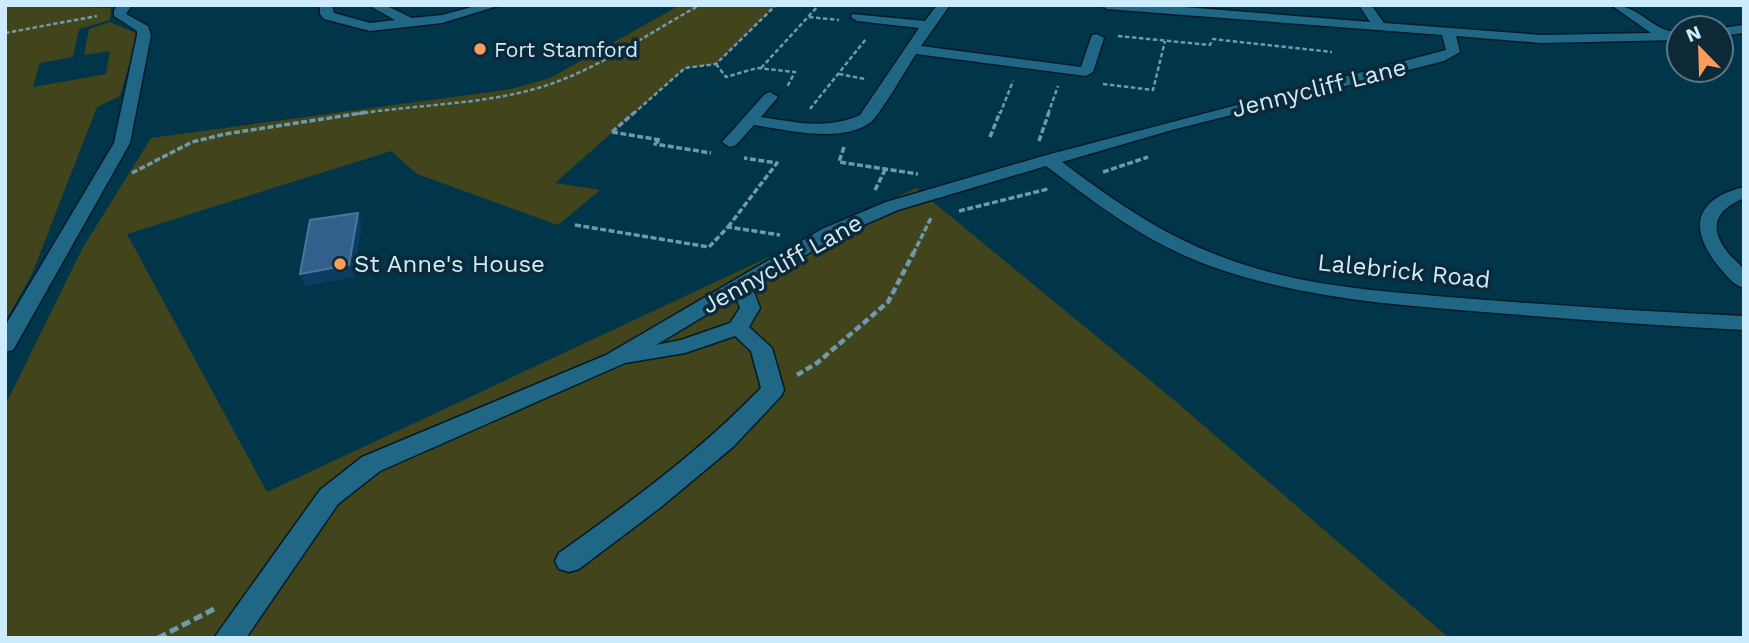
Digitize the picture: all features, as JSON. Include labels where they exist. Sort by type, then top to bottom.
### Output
[{"type":"street","points":[[326,5],[326,14],[329,16],[360,25],[410,23],[465,15],[495,5]]},
{"type":"street","points":[[374,5],[410,23]]},
{"type":"street","points":[[445,5],[465,15]]},
{"type":"street","points":[[751,120],[835,130],[866,118],[944,5]]},
{"type":"street","points":[[1107,5],[1541,39],[1665,36]]},
{"type":"street","points":[[1365,5],[1380,27]]},
{"type":"street","points":[[1617,5],[1665,32]]},
{"type":"street","points":[[5,345],[122,143],[144,35],[143,29],[120,16],[123,8]]},
{"type":"street","points":[[857,17],[928,25]]},
{"type":"street","name":"Jennycliff Lane","points":[[229,638],[329,498],[371,464],[614,360],[828,233],[892,206],[1040,163],[1166,127],[1439,58],[1453,52],[1448,33]]},
{"type":"street","points":[[913,49],[1086,72],[1097,38]]},
{"type":"street","points":[[728,151],[771,97]]},
{"type":"street","name":"Lalebrick Road","points":[[1040,163],[1164,239],[1219,262],[1280,281],[1371,298],[1636,318],[1744,323]]},
{"type":"street","points":[[1744,192],[1726,198],[1709,215],[1706,234],[1719,257],[1744,282]]},
{"type":"street","points":[[614,360],[685,346],[738,328],[750,308],[741,284]]},
{"type":"street","points":[[569,561],[652,500],[725,440],[773,390],[761,348],[738,328]]},
{"type":"path","points":[[138,172],[167,153],[192,142],[225,134],[394,108],[487,100],[529,91],[573,75],[700,5]]},
{"type":"path","points":[[575,225],[709,247],[728,227],[777,163],[728,151],[655,144],[660,140],[612,132],[685,68],[716,64],[776,5]]},
{"type":"path","points":[[761,68],[819,5]]},
{"type":"path","points":[[5,33],[123,8]]},
{"type":"path","points":[[796,127],[882,20]]},
{"type":"path","points":[[1097,38],[1098,33],[1210,46],[1213,39],[1332,52]]},
{"type":"path","points":[[1100,83],[1153,90],[1165,41]]},
{"type":"path","points":[[716,64],[726,77],[761,68],[795,72]]},
{"type":"path","points":[[990,137],[1020,64]]},
{"type":"path","points":[[1040,163],[1060,79]]},
{"type":"path","points":[[851,126],[839,162],[926,175]]},
{"type":"path","points":[[871,199],[885,170]]},
{"type":"path","points":[[773,390],[817,362],[888,302],[935,209],[943,202],[938,194]]},
{"type":"path","points":[[728,227],[786,236]]},
{"type":"green space","points":[[5,5],[111,8],[110,20],[79,29],[73,57],[40,63],[33,87],[106,74],[110,51],[84,55],[89,29],[110,22],[138,34],[120,96],[97,107],[32,274],[5,322]]},
{"type":"green space","points":[[680,5],[776,5],[716,64],[684,69],[555,183],[600,190],[558,225],[417,174],[391,151],[127,234],[267,492],[916,188],[1174,400],[1449,638],[5,638],[5,406],[82,249],[151,138],[511,89],[550,78]]},
{"type":"building","points":[[358,213],[349,265],[300,274],[310,220]]},
{"type":"place","name":"Fort Stamford","points":[[480,49]]},
{"type":"place","name":"St Anne's House","points":[[340,264]]}]
